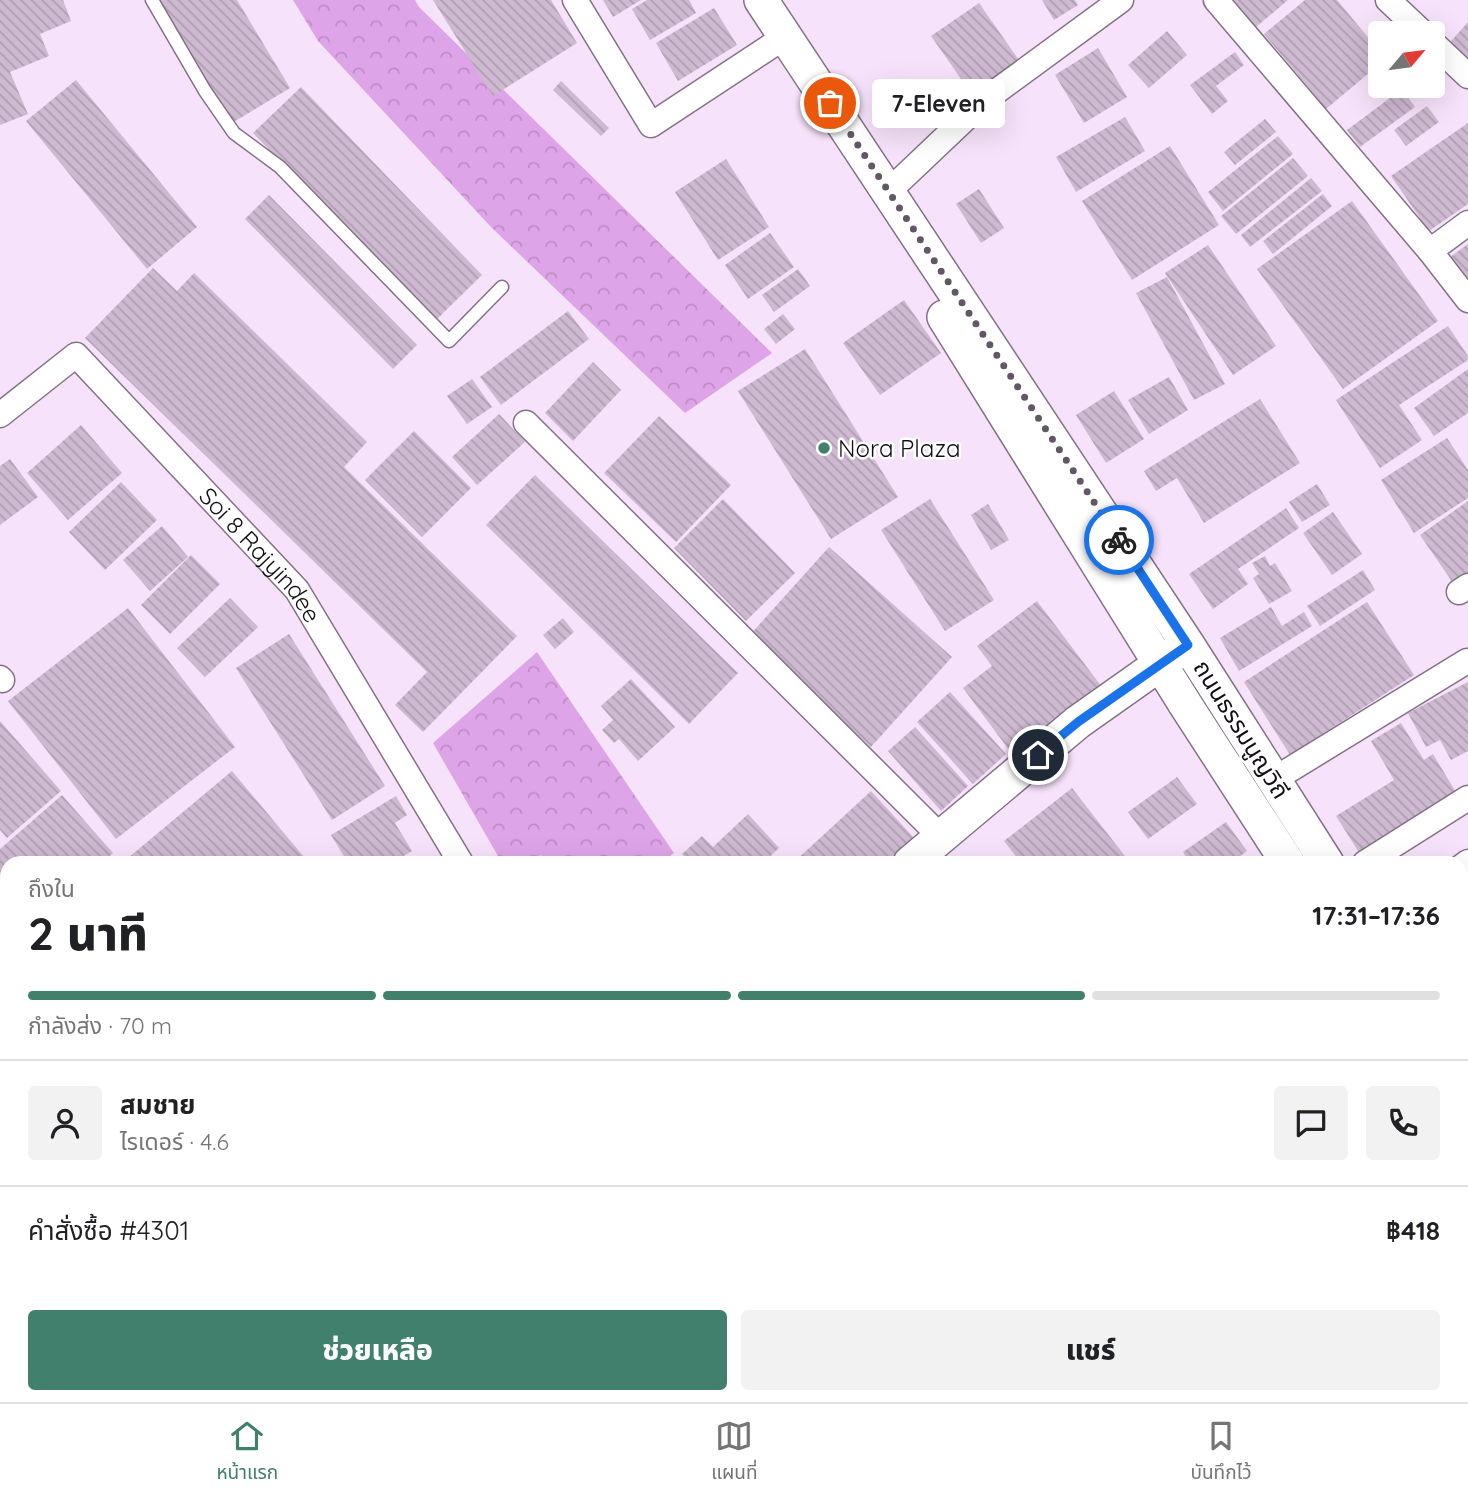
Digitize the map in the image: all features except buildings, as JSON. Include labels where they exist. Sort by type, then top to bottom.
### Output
[{"type":"street","points":[[575,0],[651,125],[771,46]]},
{"type":"street","name":"ถนนธรรมนูญวิถี","points":[[741,0],[1284,856]]},
{"type":"street","name":"ถนนธรรมนูญวิถี","points":[[761,0],[1188,645],[1322,856]]},
{"type":"street","points":[[888,192],[986,99],[1121,0]]},
{"type":"street","points":[[1216,0],[1430,251],[1468,300]]},
{"type":"street","points":[[1388,0],[1410,21]]},
{"type":"street","points":[[1446,55],[1468,76]]},
{"type":"street","points":[[1430,251],[1468,223]]},
{"type":"street","name":"Soi 8 Rajyindee","points":[[0,415],[76,355],[297,590],[457,856]]},
{"type":"street","points":[[526,423],[940,836]]},
{"type":"street","points":[[918,856],[1078,722],[1188,645]]},
{"type":"street","points":[[1273,780],[1467,661]]},
{"type":"street","points":[[1376,856],[1468,798]]},
{"type":"lane","points":[[152,0],[205,91],[234,134],[280,167],[449,341],[502,288]]},
{"type":"green space","points":[[293,0],[415,0],[419,7],[772,353],[685,413],[491,227],[318,41]]},
{"type":"green space","points":[[537,652],[674,853],[670,856],[498,856],[433,743]]},
{"type":"way so far","points":[[830,103],[1119,540]]},
{"type":"place","name":"7-Eleven","points":[[830,103]]},
{"type":"place","name":"Nora Plaza","points":[[824,448]]},
{"type":"route","points":[[1038,755],[1078,722],[1188,645],[1119,540]]}]
